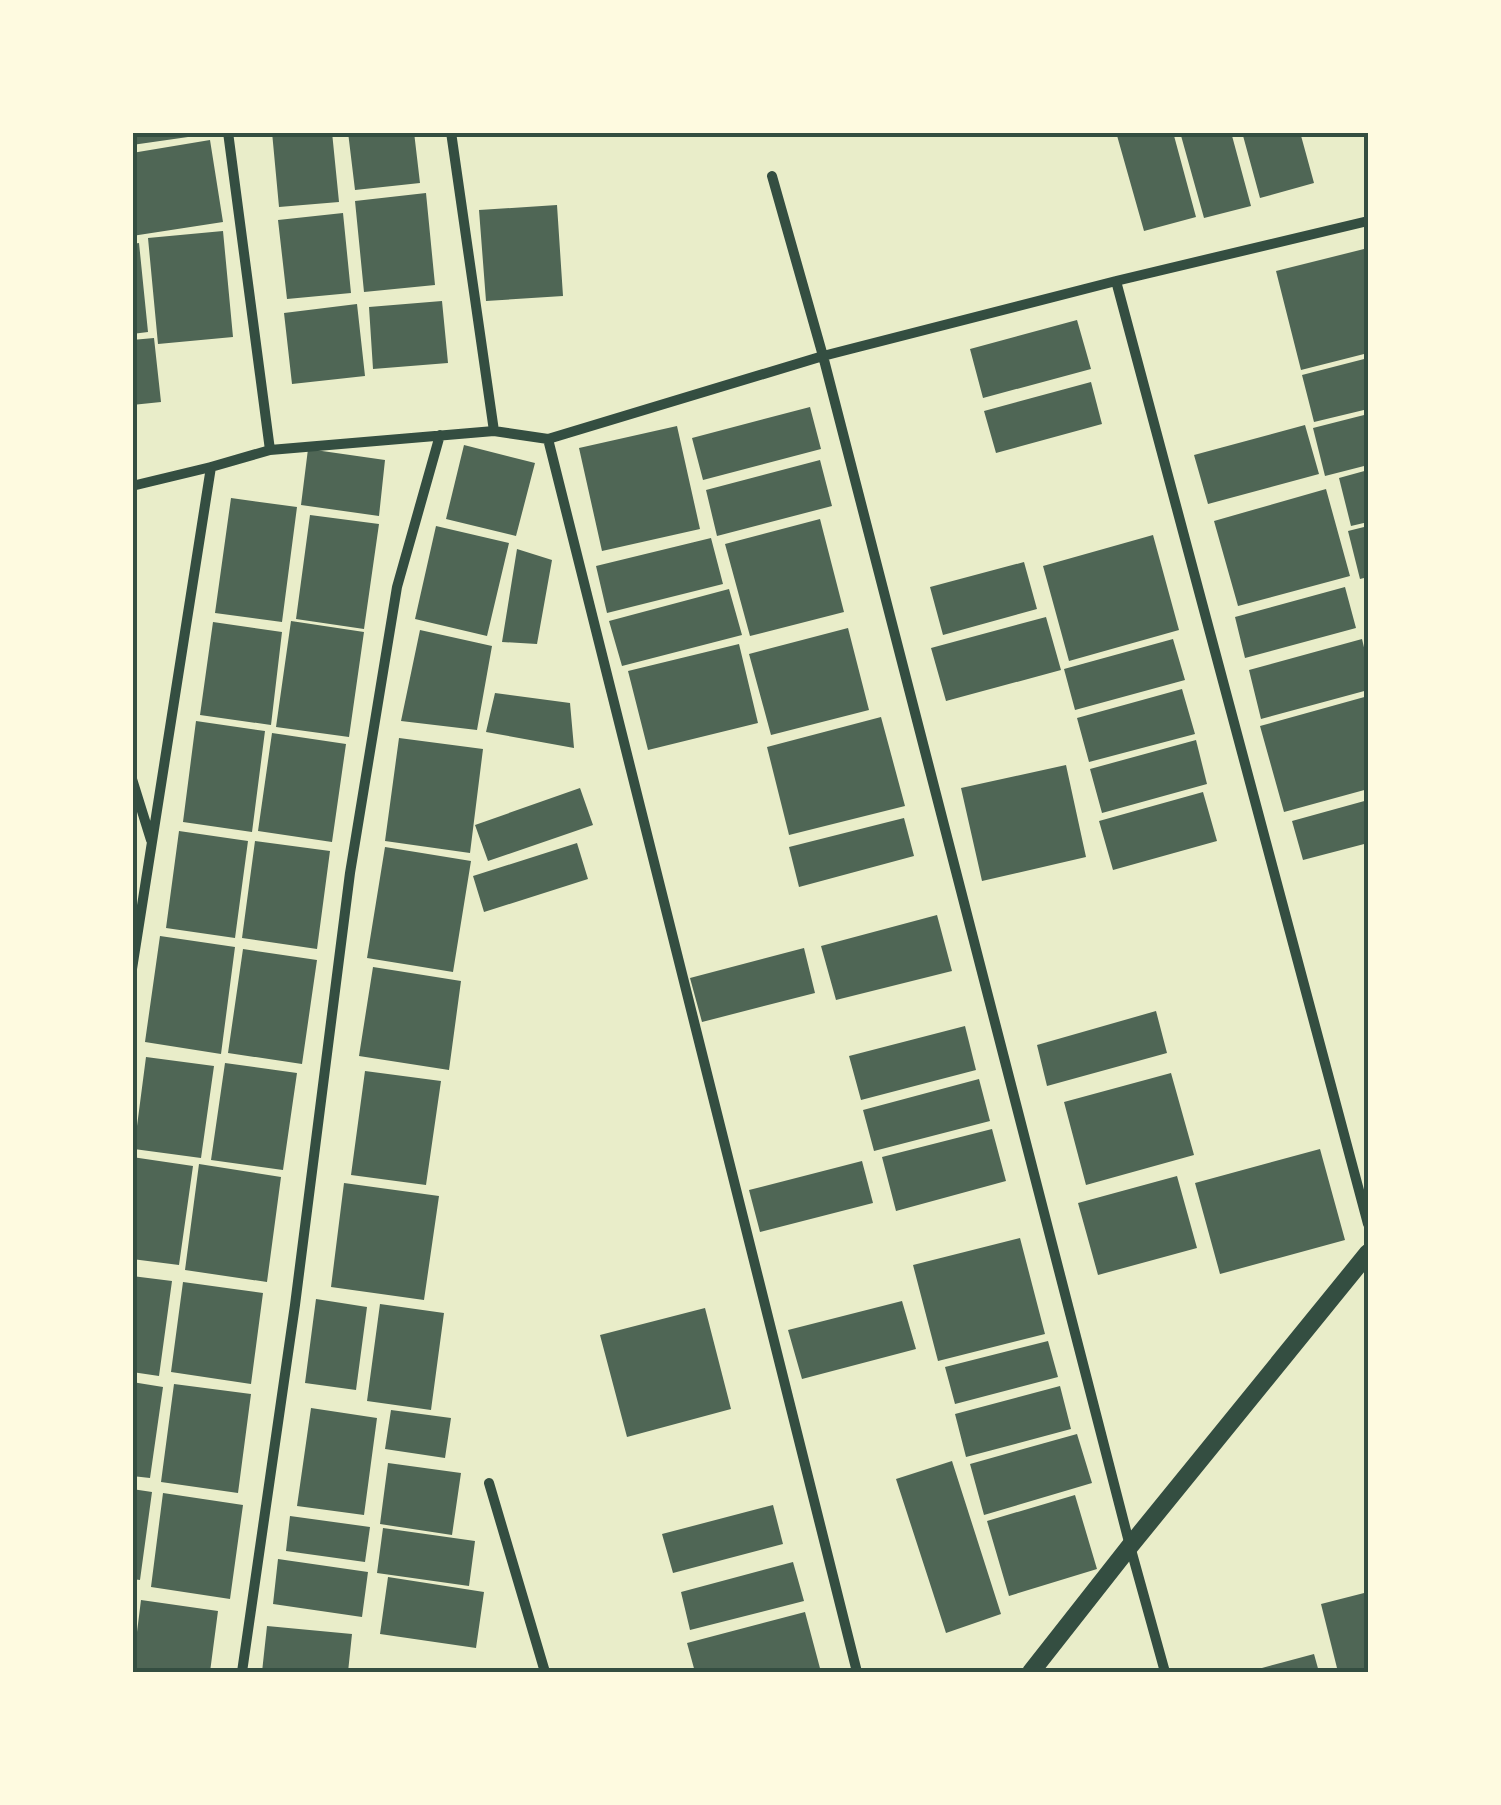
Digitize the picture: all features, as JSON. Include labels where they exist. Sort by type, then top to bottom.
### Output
[{"type":"street","points":[[228,132],[270,450]]},
{"type":"street","points":[[451,132],[494,430]]},
{"type":"street","points":[[772,176],[1165,1672]]},
{"type":"street","points":[[132,486],[270,450],[494,430],[548,439],[822,356],[1368,221]]},
{"type":"street","points":[[1116,281],[1368,1224]]},
{"type":"street","points":[[242,1672],[353,854],[396,587],[440,435]]},
{"type":"street","points":[[548,439],[858,1672]]},
{"type":"street","points":[[132,969],[211,468]]},
{"type":"street","points":[[132,779],[153,846]]},
{"type":"street","points":[[1030,1672],[1368,1253]]},
{"type":"street","points":[[489,1483],[545,1672]]},
{"type":"building","points":[[132,132],[202,132],[202,135],[132,145]]},
{"type":"building","points":[[272,132],[332,132],[339,202],[279,207]]},
{"type":"building","points":[[348,132],[414,132],[420,183],[355,190]]},
{"type":"building","points":[[1116,132],[1173,132],[1196,217],[1144,231]]},
{"type":"building","points":[[1180,132],[1231,132],[1251,206],[1204,218]]},
{"type":"building","points":[[1242,132],[1300,132],[1314,183],[1260,198]]},
{"type":"building","points":[[210,140],[223,222],[132,236],[132,153]]},
{"type":"building","points":[[426,193],[435,285],[364,292],[355,201]]},
{"type":"building","points":[[557,205],[563,296],[486,301],[479,210]]},
{"type":"building","points":[[343,213],[351,293],[287,299],[278,220]]},
{"type":"building","points":[[223,231],[233,337],[158,344],[148,238]]},
{"type":"building","points":[[139,243],[148,332],[132,334],[132,244]]},
{"type":"building","points":[[1368,248],[1368,353],[1301,370],[1276,271]]},
{"type":"building","points":[[442,301],[448,363],[373,369],[369,307]]},
{"type":"building","points":[[357,304],[365,376],[292,384],[284,313]]},
{"type":"building","points":[[1077,320],[1091,369],[983,398],[970,349]]},
{"type":"building","points":[[154,338],[161,402],[132,405],[132,340]]},
{"type":"building","points":[[1368,358],[1368,409],[1314,422],[1302,375]]},
{"type":"building","points":[[1091,382],[1102,424],[996,453],[984,411]]},
{"type":"building","points":[[810,407],[821,449],[703,480],[692,438]]},
{"type":"building","points":[[1368,414],[1368,465],[1325,476],[1313,428]]},
{"type":"building","points":[[1305,425],[1319,474],[1208,504],[1194,455]]},
{"type":"building","points":[[677,426],[700,529],[602,551],[579,448]]},
{"type":"building","points":[[464,445],[535,463],[516,536],[446,519]]},
{"type":"building","points":[[308,449],[385,460],[379,516],[301,505]]},
{"type":"building","points":[[820,460],[832,506],[717,536],[706,490]]},
{"type":"building","points":[[1368,470],[1368,522],[1351,526],[1339,478]]},
{"type":"building","points":[[1326,489],[1350,576],[1238,606],[1214,521]]},
{"type":"building","points":[[231,498],[297,507],[282,622],[215,613]]},
{"type":"building","points":[[310,515],[379,524],[364,629],[296,619]]},
{"type":"building","points":[[820,519],[844,612],[750,636],[725,544]]},
{"type":"building","points":[[436,526],[509,543],[487,636],[415,619]]},
{"type":"building","points":[[1368,526],[1368,577],[1360,579],[1348,531]]},
{"type":"building","points":[[1153,535],[1179,630],[1069,661],[1043,566]]},
{"type":"building","points":[[711,538],[723,584],[607,613],[596,566]]},
{"type":"building","points":[[517,549],[552,560],[537,644],[502,642]]},
{"type":"building","points":[[1024,562],[1037,609],[943,635],[930,587]]},
{"type":"building","points":[[1345,587],[1356,628],[1245,658],[1235,617]]},
{"type":"building","points":[[729,589],[742,635],[622,666],[609,621]]},
{"type":"building","points":[[1046,617],[1061,670],[946,701],[931,648]]},
{"type":"building","points":[[291,621],[364,632],[349,737],[276,727]]},
{"type":"building","points":[[213,622],[282,632],[271,725],[200,715]]},
{"type":"building","points":[[848,628],[869,710],[771,735],[749,654]]},
{"type":"building","points":[[420,630],[492,646],[477,730],[401,721]]},
{"type":"building","points":[[1173,639],[1185,680],[1075,710],[1064,669]]},
{"type":"building","points":[[1362,639],[1368,664],[1368,690],[1261,719],[1249,670]]},
{"type":"building","points":[[739,644],[758,723],[648,750],[628,671]]},
{"type":"building","points":[[1182,689],[1195,734],[1089,762],[1077,718]]},
{"type":"building","points":[[495,693],[570,703],[574,748],[486,732]]},
{"type":"building","points":[[1368,696],[1368,789],[1284,812],[1260,726]]},
{"type":"building","points":[[881,717],[905,806],[789,835],[767,747]]},
{"type":"building","points":[[196,721],[265,731],[252,832],[183,822]]},
{"type":"building","points":[[272,733],[346,744],[332,842],[258,831]]},
{"type":"building","points":[[399,738],[483,749],[470,853],[385,841]]},
{"type":"building","points":[[1196,740],[1207,784],[1102,813],[1090,769]]},
{"type":"building","points":[[1066,765],[1086,857],[982,881],[961,788]]},
{"type":"building","points":[[580,788],[593,825],[488,861],[475,825]]},
{"type":"building","points":[[1203,792],[1217,841],[1113,870],[1099,821]]},
{"type":"building","points":[[1368,800],[1368,843],[1303,860],[1292,821]]},
{"type":"building","points":[[904,818],[914,856],[799,887],[789,847]]},
{"type":"building","points":[[179,831],[248,841],[235,938],[166,928]]},
{"type":"building","points":[[255,841],[330,851],[317,949],[242,938]]},
{"type":"building","points":[[577,843],[588,879],[484,912],[473,876]]},
{"type":"building","points":[[385,847],[471,861],[453,972],[367,958]]},
{"type":"building","points":[[937,915],[952,971],[836,1000],[821,946]]},
{"type":"building","points":[[160,936],[235,947],[221,1054],[145,1042]]},
{"type":"building","points":[[804,948],[815,993],[702,1022],[690,978]]},
{"type":"building","points":[[243,949],[317,960],[302,1064],[228,1053]]},
{"type":"building","points":[[373,967],[461,981],[449,1070],[359,1056]]},
{"type":"building","points":[[1156,1011],[1167,1053],[1047,1086],[1037,1045]]},
{"type":"building","points":[[965,1026],[976,1070],[861,1100],[849,1056]]},
{"type":"building","points":[[146,1057],[214,1066],[201,1158],[134,1149]]},
{"type":"building","points":[[225,1063],[297,1073],[283,1170],[211,1160]]},
{"type":"building","points":[[365,1071],[441,1081],[426,1185],[351,1175]]},
{"type":"building","points":[[1171,1073],[1194,1155],[1086,1185],[1064,1102]]},
{"type":"building","points":[[979,1079],[990,1121],[874,1151],[863,1110]]},
{"type":"building","points":[[992,1129],[1006,1181],[896,1211],[882,1157]]},
{"type":"building","points":[[1320,1149],[1345,1240],[1220,1274],[1195,1183]]},
{"type":"building","points":[[132,1157],[193,1166],[179,1265],[132,1259]]},
{"type":"building","points":[[862,1161],[873,1203],[760,1232],[749,1190]]},
{"type":"building","points":[[199,1164],[281,1177],[267,1282],[185,1270]]},
{"type":"building","points":[[1177,1176],[1197,1248],[1098,1275],[1078,1203]]},
{"type":"building","points":[[344,1183],[439,1196],[424,1300],[331,1287]]},
{"type":"building","points":[[1020,1238],[1045,1334],[938,1361],[913,1265]]},
{"type":"building","points":[[132,1276],[172,1281],[159,1376],[132,1372]]},
{"type":"building","points":[[183,1282],[263,1293],[251,1384],[171,1372]]},
{"type":"building","points":[[316,1299],[367,1307],[356,1390],[305,1383]]},
{"type":"building","points":[[902,1301],[916,1349],[802,1379],[788,1330]]},
{"type":"building","points":[[380,1304],[444,1313],[431,1410],[367,1401]]},
{"type":"building","points":[[705,1308],[731,1409],[627,1437],[600,1335]]},
{"type":"building","points":[[1048,1341],[1058,1377],[955,1404],[945,1367]]},
{"type":"building","points":[[132,1382],[163,1387],[150,1478],[132,1476]]},
{"type":"building","points":[[174,1384],[251,1394],[238,1493],[161,1482]]},
{"type":"building","points":[[1060,1386],[1071,1429],[966,1457],[955,1414]]},
{"type":"building","points":[[311,1408],[377,1418],[364,1515],[297,1506]]},
{"type":"building","points":[[391,1410],[451,1418],[445,1458],[385,1449]]},
{"type":"building","points":[[1077,1434],[1092,1483],[984,1515],[970,1464]]},
{"type":"building","points":[[952,1461],[1001,1614],[946,1633],[896,1479]]},
{"type":"building","points":[[388,1463],[461,1473],[452,1535],[380,1524]]},
{"type":"building","points":[[132,1489],[152,1492],[140,1580],[132,1579]]},
{"type":"building","points":[[163,1493],[243,1505],[230,1599],[151,1587]]},
{"type":"building","points":[[1075,1495],[1097,1569],[1009,1596],[987,1521]]},
{"type":"building","points":[[773,1505],[783,1544],[673,1573],[662,1534]]},
{"type":"building","points":[[290,1516],[370,1527],[365,1562],[286,1551]]},
{"type":"building","points":[[383,1528],[475,1541],[469,1586],[377,1573]]},
{"type":"building","points":[[278,1559],[368,1572],[362,1617],[273,1604]]},
{"type":"building","points":[[793,1562],[804,1601],[690,1630],[681,1592]]},
{"type":"building","points":[[388,1577],[484,1592],[476,1648],[380,1634]]},
{"type":"building","points":[[1368,1592],[1368,1672],[1338,1672],[1321,1604]]},
{"type":"building","points":[[141,1600],[218,1611],[210,1672],[132,1672]]},
{"type":"building","points":[[805,1612],[821,1672],[695,1672],[687,1643]]},
{"type":"building","points":[[267,1626],[352,1634],[348,1672],[262,1672]]},
{"type":"building","points":[[1314,1654],[1319,1672],[1251,1672],[1251,1671]]}]
